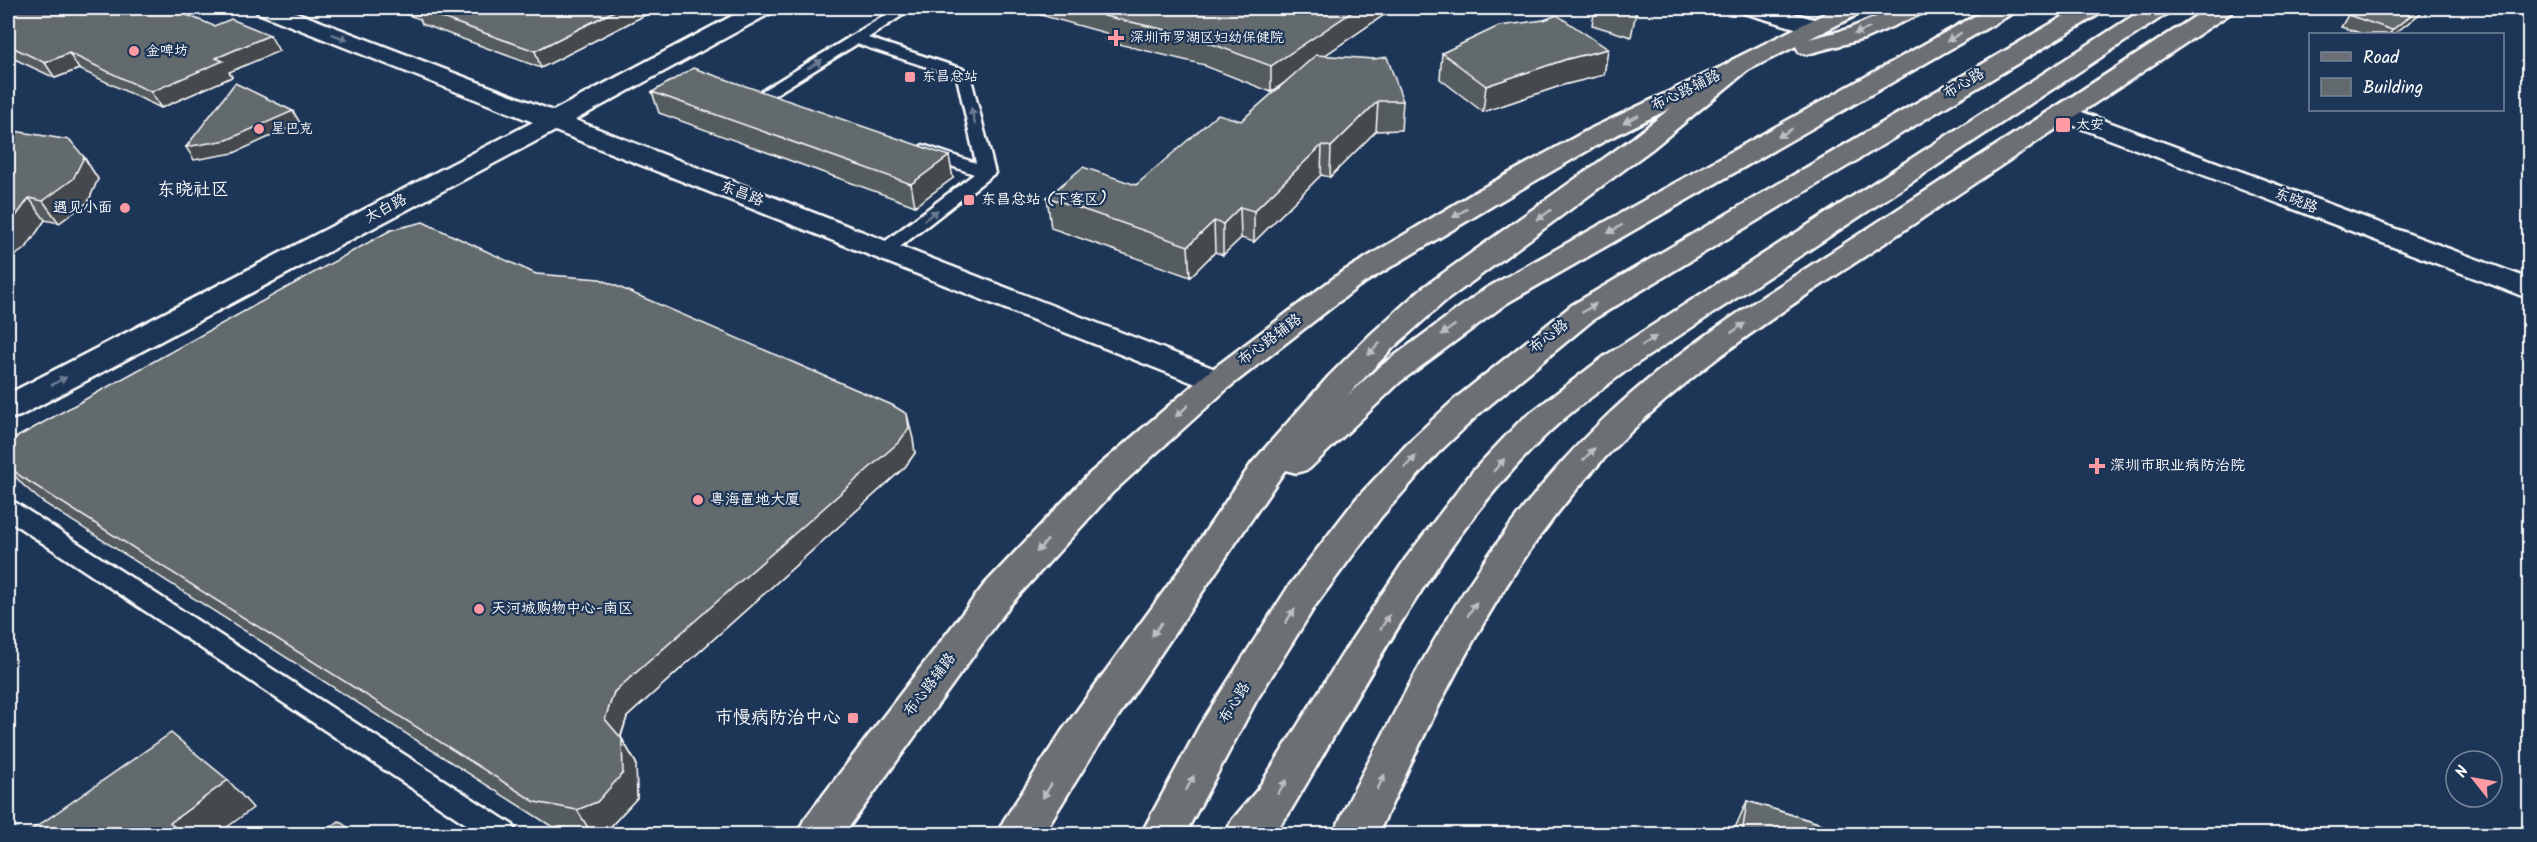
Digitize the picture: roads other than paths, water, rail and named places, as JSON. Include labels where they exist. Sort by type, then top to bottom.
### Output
[{"type":"main road","name":"布心路辅路","points":[[819,834],[997,595],[1100,484],[1217,381],[1349,280],[1487,197],[1597,135],[1853,8]]},
{"type":"main road","points":[[1019,834],[1077,743],[1191,582],[1264,472],[1317,409],[1382,340],[1432,296],[1643,143],[1740,65],[1856,34],[1915,8]]},
{"type":"main road","points":[[1191,582],[1288,470],[1326,432],[1389,375],[1440,335],[1496,296],[2005,8]]},
{"type":"main road","name":"布心路","points":[[1162,834],[1218,731],[1267,650],[1317,577],[1362,517],[1405,467],[1448,424],[1529,353],[1583,312],[2093,8]]},
{"type":"main road","points":[[1247,834],[1273,802],[1434,545],[1521,440],[1560,404],[1626,356],[2160,8]]},
{"type":"main road","points":[[1356,834],[1411,719],[1451,643],[1493,577],[1560,486],[1621,421],[1712,346],[2223,8]]},
{"type":"street","name":"东昌路","points":[[266,8],[1217,381]]},
{"type":"street","name":"太白路","points":[[8,408],[545,116],[733,8]]},
{"type":"street","name":"太白路","points":[[8,385],[440,164],[545,116],[763,8]]},
{"type":"street","points":[[1752,8],[1816,27]]},
{"type":"street","name":"东晓路","points":[[2063,113],[2529,290]]},
{"type":"lane","points":[[787,102],[765,94],[902,11],[891,8]]},
{"type":"lane","points":[[856,39],[964,74],[987,173]]},
{"type":"lane","points":[[909,145],[987,173]]},
{"type":"lane","points":[[885,250],[987,173]]},
{"type":"lane","points":[[8,509],[503,834]]},
{"type":"place","name":"深圳市罗湖区妇幼保健院","points":[[1116,38]]},
{"type":"place","name":"金啤坊","points":[[134,51]]},
{"type":"place","name":"东昌总站","points":[[910,77]]},
{"type":"place","name":"太安","points":[[2063,125]]},
{"type":"place","name":"星巴克","points":[[259,129]]},
{"type":"place","name":"东昌总站 (下客区)","points":[[969,200]]},
{"type":"place","name":"遇见小面","points":[[125,208]]},
{"type":"place","name":"深圳市职业病防治院","points":[[2097,466]]},
{"type":"place","name":"粤海置地大厦","points":[[698,500]]},
{"type":"place","name":"天河城购物中心-南区","points":[[479,609]]},
{"type":"place","name":"市慢病防治中心","points":[[853,718]]},
{"type":"district","name":"东晓社区","points":[[193,190]]}]
